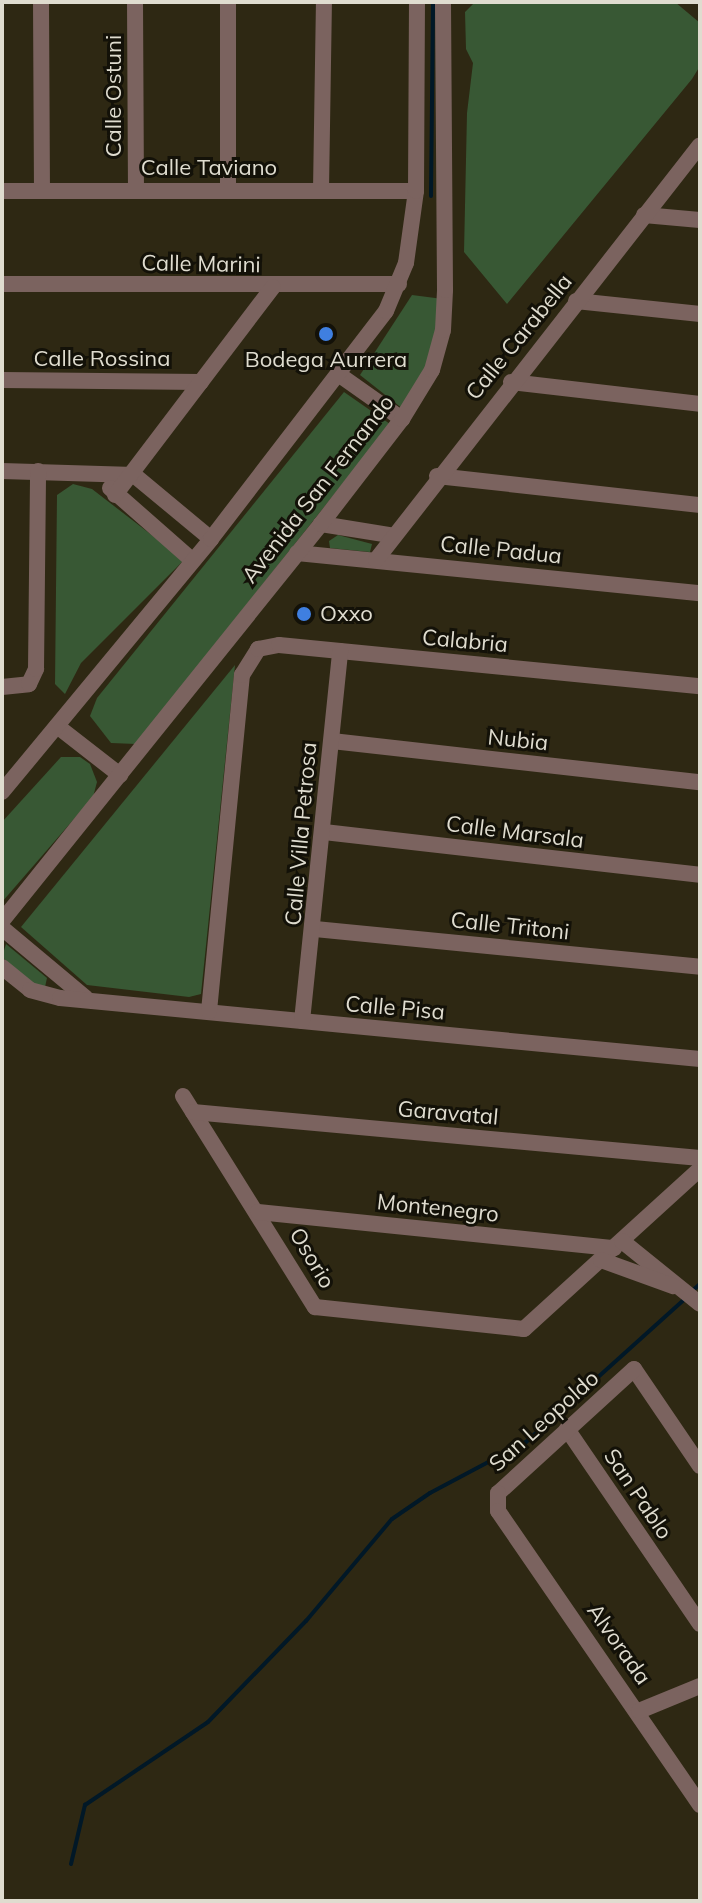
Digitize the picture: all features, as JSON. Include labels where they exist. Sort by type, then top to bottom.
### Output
[{"type":"street","points":[[41,2],[42,191]]},
{"type":"street","name":"Calle Ostuni","points":[[135,2],[136,191]]},
{"type":"street","points":[[228,2],[228,191]]},
{"type":"street","points":[[321,190],[324,2]]},
{"type":"street","points":[[2,792],[341,376],[399,284],[416,191],[417,2]]},
{"type":"street","name":"Avenida San Fernando","points":[[2,921],[321,524],[402,419],[432,370],[443,330],[443,2]]},
{"type":"street","name":"Calle Carabella","points":[[376,560],[390,535],[700,145]]},
{"type":"street","name":"Calle Taviano","points":[[2,191],[416,191]]},
{"type":"street","points":[[644,215],[700,220]]},
{"type":"street","name":"Calle Marini","points":[[2,284],[273,287],[399,284]]},
{"type":"street","points":[[115,495],[134,475],[273,287]]},
{"type":"street","points":[[576,301],[700,314]]},
{"type":"street","points":[[341,376],[402,419]]},
{"type":"street","name":"Calle Rossina","points":[[2,380],[201,382]]},
{"type":"street","points":[[511,382],[700,404]]},
{"type":"street","points":[[2,471],[134,475],[211,539]]},
{"type":"street","points":[[2,687],[29,684],[36,669],[38,471]]},
{"type":"street","points":[[100,474],[115,495],[192,560]]},
{"type":"street","points":[[437,476],[700,505]]},
{"type":"street","points":[[321,524],[390,535]]},
{"type":"street","name":"Calle Padua","points":[[297,553],[700,593]]},
{"type":"street","name":"Calabria","points":[[209,1011],[242,675],[251,655],[263,646],[700,686]]},
{"type":"street","name":"Calle Villa Petrosa","points":[[302,1021],[315,929],[340,651]]},
{"type":"street","points":[[57,726],[120,775]]},
{"type":"street","name":"Nubia","points":[[332,741],[700,782]]},
{"type":"street","name":"Calle Marsala","points":[[324,832],[700,875]]},
{"type":"street","points":[[2,928],[86,998]]},
{"type":"street","name":"Calle Tritoni","points":[[315,929],[700,967]]},
{"type":"street","name":"Calle Pisa","points":[[2,967],[41,994],[700,1059]]},
{"type":"street","name":"Osorio","points":[[183,1096],[315,1307],[524,1329],[601,1260]]},
{"type":"street","name":"Garavatal","points":[[193,1112],[700,1158]]},
{"type":"street","points":[[686,1291],[601,1260],[700,1169]]},
{"type":"street","name":"Montenegro","points":[[258,1212],[618,1244]]},
{"type":"street","points":[[618,1244],[700,1304]]},
{"type":"street","name":"San Leopoldo","points":[[498,1511],[498,1493],[634,1369],[700,1466]]},
{"type":"street","name":"San Pablo","points":[[567,1429],[700,1624]]},
{"type":"street","name":"Alvorada","points":[[498,1511],[698,1800]]},
{"type":"street","points":[[639,1711],[700,1686]]},
{"type":"green space","points":[[475,2],[675,2],[700,23],[700,66],[692,79],[507,304],[464,252],[467,113],[473,63],[466,49],[465,12]]},
{"type":"green space","points":[[412,295],[443,299],[439,341],[403,409],[360,375]]},
{"type":"green space","points":[[344,392],[390,424],[136,744],[111,743],[90,716],[97,698]]},
{"type":"green space","points":[[73,484],[92,489],[184,560],[81,663],[65,694],[55,684],[57,495]]},
{"type":"green space","points":[[338,535],[372,544],[370,552],[330,548],[329,541]]},
{"type":"green space","points":[[235,665],[201,994],[189,997],[87,985],[21,927]]},
{"type":"green space","points":[[61,757],[80,757],[90,764],[97,782],[93,797],[2,902],[2,822]]},
{"type":"green space","points":[[6,944],[47,978],[45,987],[29,982],[2,957]]},
{"type":"waterway","points":[[431,196],[433,2]]},
{"type":"waterway","points":[[691,1292],[700,1284]]},
{"type":"waterway","points":[[71,1864],[85,1805],[208,1722],[306,1621],[392,1519],[430,1493],[526,1442],[685,1299]]},
{"type":"place","name":"Bodega Aurrera","points":[[326,334]]},
{"type":"place","name":"Oxxo","points":[[304,614]]}]
